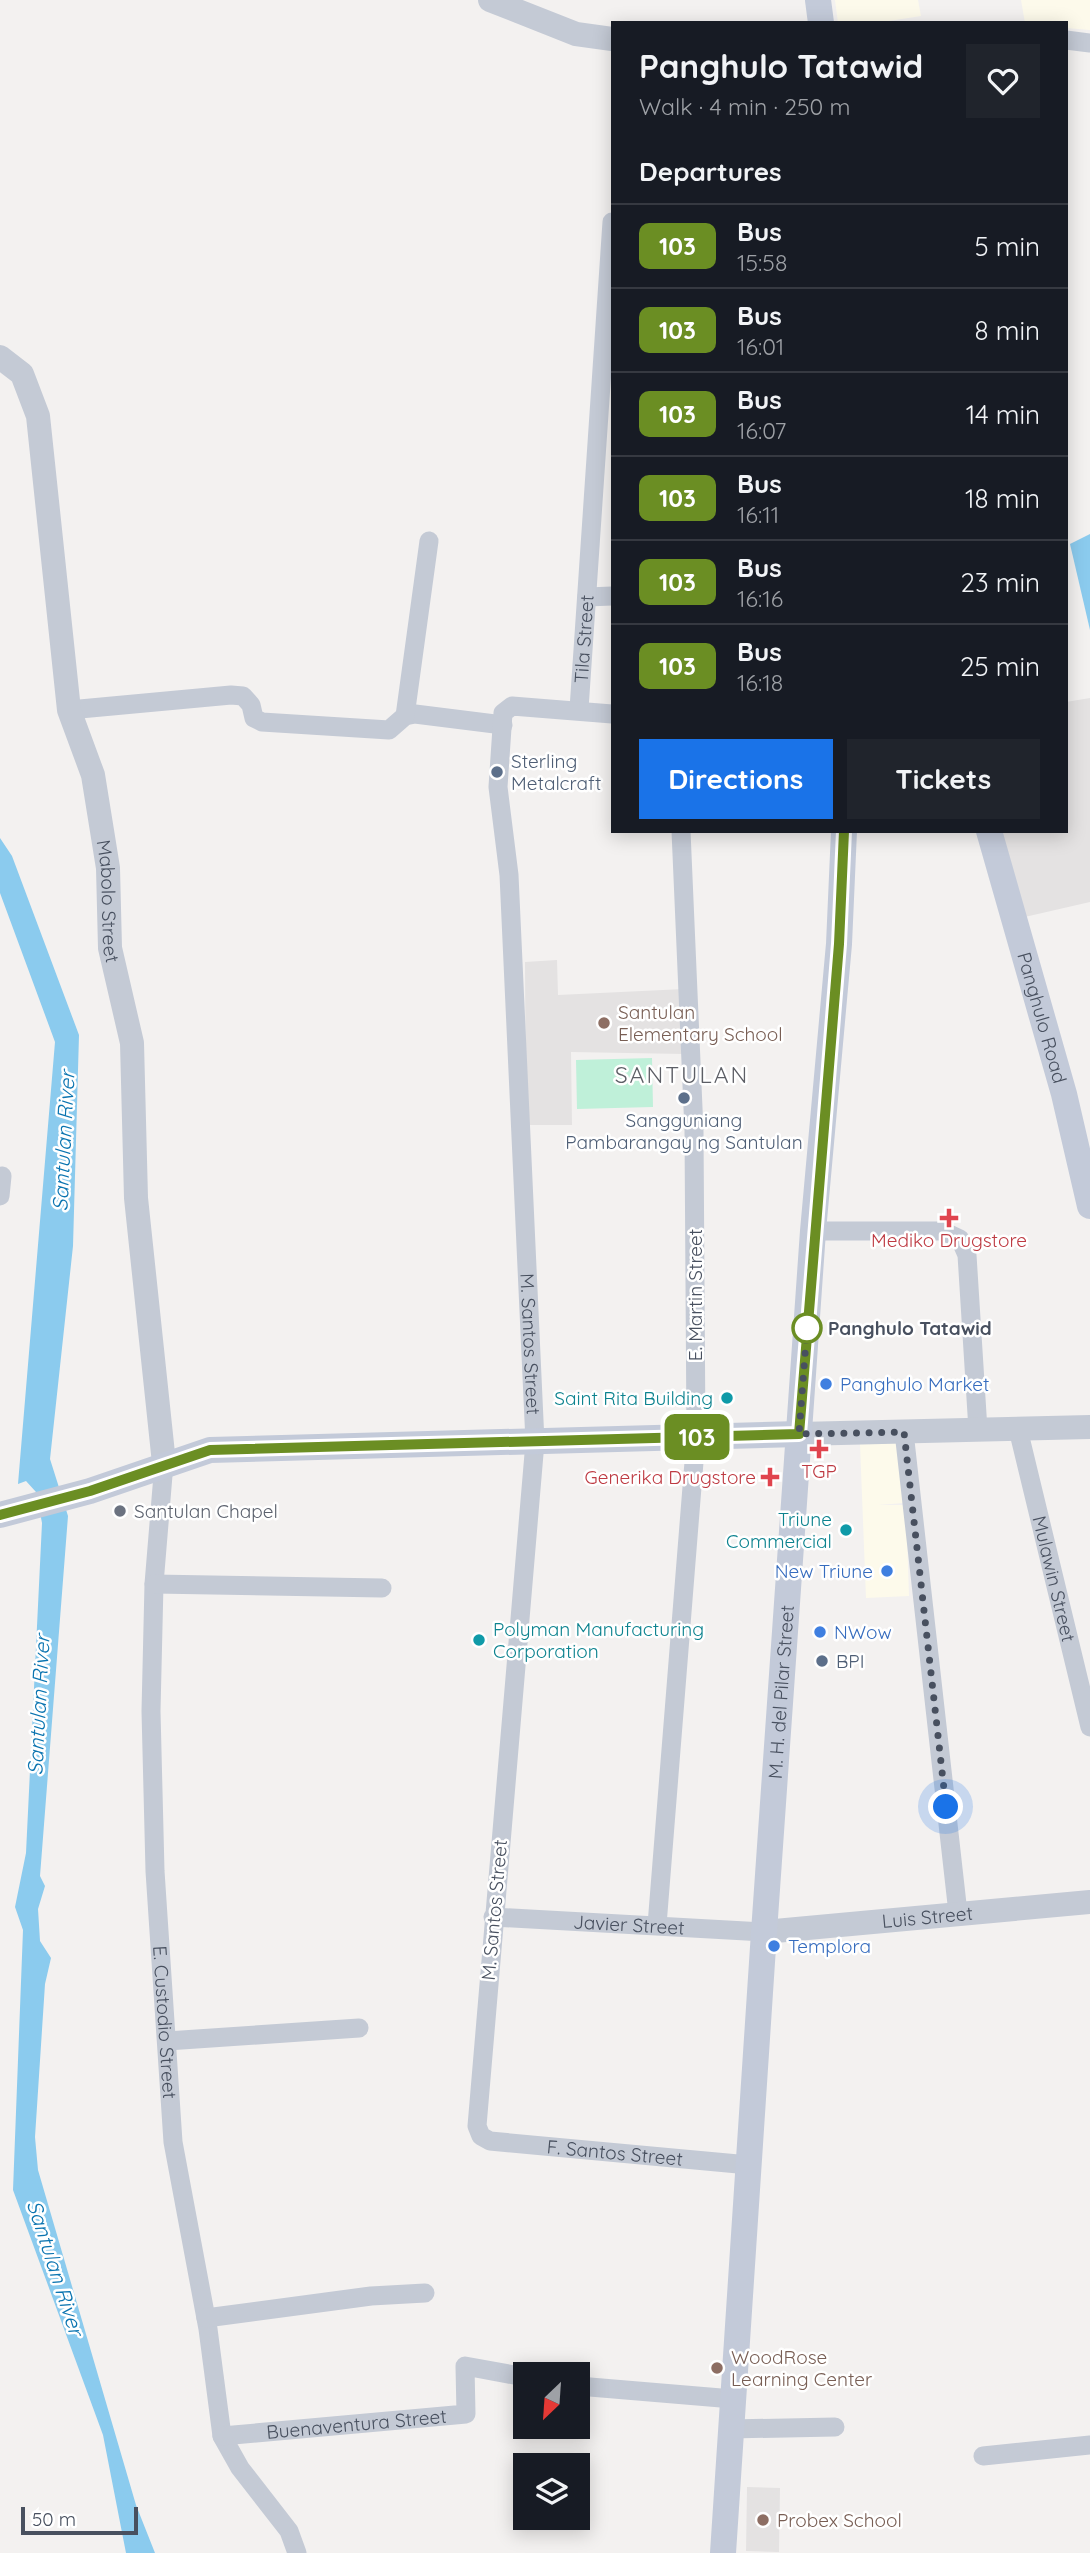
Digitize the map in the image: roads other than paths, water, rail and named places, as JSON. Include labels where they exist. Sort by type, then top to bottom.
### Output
[{"type":"main road","points":[[818,0],[821,21]]},
{"type":"main road","name":"M. H. del Pilar Street","points":[[723,2553],[813,1231],[839,944],[844,833]]},
{"type":"main road","name":"Panghulo Road","points":[[990,833],[1064,1094],[1090,1206]]},
{"type":"main road","points":[[1,1515],[90,1491],[164,1463],[210,1450],[799,1434]]},
{"type":"street","points":[[491,0],[576,34],[611,39]]},
{"type":"street","points":[[1068,40],[1090,43]]},
{"type":"street","points":[[587,597],[610,329],[611,276]]},
{"type":"street","name":"Mabolo Street","points":[[0,357],[22,374],[38,416],[69,710],[93,775],[108,867],[110,948],[132,1043],[136,1198],[164,1463]]},
{"type":"street","points":[[69,710],[231,695],[243,696],[251,705],[254,718],[262,722],[389,730],[405,716],[429,541]]},
{"type":"street","name":"Tila Street","points":[[579,709],[587,597],[611,596]]},
{"type":"street","points":[[405,716],[469,719],[503,725],[503,713],[512,706],[579,709],[611,714]]},
{"type":"street","name":"M. Santos Street","points":[[481,2136],[477,2126],[493,1917],[535,1442],[509,875],[498,787],[503,725]]},
{"type":"street","name":"E. Martin Street","points":[[657,1924],[696,1437],[694,1132],[681,833]]},
{"type":"street","points":[[0,1196],[2,1176]]},
{"type":"street","points":[[813,1231],[943,1231],[960,1239],[967,1255],[978,1430]]},
{"type":"street","points":[[799,1434],[1090,1427]]},
{"type":"street","name":"Mulawin Street","points":[[1018,1429],[1090,1727]]},
{"type":"street","points":[[904,1432],[958,1913]]},
{"type":"street","name":"E. Custodio Street","points":[[164,1463],[154,1584],[151,1711],[155,1871],[173,2142],[206,2318],[222,2436],[240,2468],[289,2531],[297,2553]]},
{"type":"street","points":[[154,1584],[382,1588]]},
{"type":"street","name":"Luis Street","points":[[764,1932],[1090,1902]]},
{"type":"street","name":"Javier Street","points":[[493,1917],[764,1932]]},
{"type":"street","points":[[167,2041],[359,2028]]},
{"type":"street","name":"F. Santos Street","points":[[481,2136],[490,2141],[528,2146],[749,2165]]},
{"type":"street","points":[[206,2318],[371,2297],[425,2293]]},
{"type":"street","name":"Buenaventura Street","points":[[222,2436],[466,2414],[465,2366],[513,2375]]},
{"type":"street","points":[[590,2387],[733,2399]]},
{"type":"street","points":[[730,2429],[835,2427]]},
{"type":"street","points":[[983,2456],[1090,2445]]},
{"type":"water","points":[[1090,534],[1090,630],[1070,544]]},
{"type":"water","name":"Santulan River","points":[[0,838],[12,856],[79,1035],[73,1246],[50,1459],[68,1516],[40,1876],[45,1886],[38,1909],[40,1941],[51,1958],[45,1984],[35,2137],[38,2170],[136,2505],[155,2553],[126,2553],[103,2435],[13,2190],[23,1930],[15,1907],[26,1853],[42,1523],[36,1492],[26,1481],[18,1484],[55,1042],[0,893]]},
{"type":"place","name":"Sterling Metalcraft","points":[[497,772]]},
{"type":"place","name":"Santulan Elementary School","points":[[604,1023]]},
{"type":"place","name":"Sangguniang Pambarangay ng Santulan","points":[[684,1098]]},
{"type":"place","name":"Mediko Drugstore","points":[[949,1218]]},
{"type":"place","name":"Panghulo Tatawid","points":[[807,1328]]},
{"type":"place","name":"Panghulo Market","points":[[826,1384]]},
{"type":"place","name":"Saint Rita Building","points":[[727,1398]]},
{"type":"place","name":"TGP","points":[[819,1449]]},
{"type":"place","name":"Generika Drugstore","points":[[770,1477]]},
{"type":"place","name":"Santulan Chapel","points":[[120,1511]]},
{"type":"place","name":"Triune Commercial","points":[[846,1530]]},
{"type":"place","name":"New Triune","points":[[887,1571]]},
{"type":"place","name":"NWow","points":[[820,1632]]},
{"type":"place","name":"Polyman Manufacturing Corporation","points":[[479,1640]]},
{"type":"place","name":"BPI","points":[[822,1661]]},
{"type":"place","name":"Templora","points":[[774,1946]]},
{"type":"place","name":"WoodRose Learning Center","points":[[717,2368]]},
{"type":"place","name":"Probex School","points":[[763,2520]]},
{"type":"district","name":"SANTULAN","points":[[682,1075]]}]
